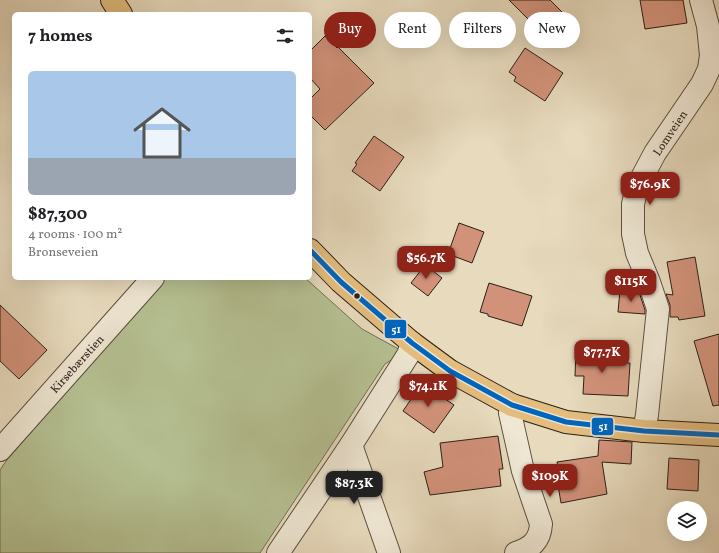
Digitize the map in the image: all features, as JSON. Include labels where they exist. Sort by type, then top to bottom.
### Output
[{"type":"main road","points":[[112,0],[121,12]]},
{"type":"main road","points":[[312,252],[341,282],[412,343],[450,371],[512,405],[566,422],[644,431],[719,435]]},
{"type":"street","name":"Lomveien","points":[[644,431],[658,309],[650,282],[637,253],[633,234],[633,204],[637,187],[655,154],[702,84],[708,69],[710,55],[708,26],[701,0]]},
{"type":"street","name":"Kirsebærstien","points":[[0,450],[151,280]]},
{"type":"street","points":[[278,553],[350,446],[408,355],[412,343]]},
{"type":"street","points":[[512,405],[510,413],[523,471],[541,524],[540,533],[533,545],[516,553]]},
{"type":"street","points":[[350,446],[389,553]]},
{"type":"green space","points":[[163,280],[307,280],[362,329],[404,352],[385,364],[260,553],[0,553],[0,470],[6,461]]},
{"type":"building","points":[[509,0],[550,0],[562,12],[524,12],[524,15]]},
{"type":"building","points":[[640,0],[683,0],[687,23],[645,29]]},
{"type":"building","points":[[324,37],[324,48],[339,48],[374,83],[325,130],[312,117],[312,97],[320,89],[312,80],[312,49]]},
{"type":"building","points":[[525,48],[563,73],[545,101],[514,81],[516,77],[509,72]]},
{"type":"building","points":[[374,136],[404,157],[380,191],[352,171],[357,164],[355,163]]},
{"type":"building","points":[[459,223],[484,232],[472,263],[448,254]]},
{"type":"building","points":[[695,257],[705,316],[679,320],[678,317],[670,317],[670,305],[666,294],[673,295],[667,262]]},
{"type":"building","points":[[425,265],[442,278],[428,296],[411,283]]},
{"type":"building","points":[[489,283],[532,296],[522,326],[488,316],[488,314],[480,312]]},
{"type":"building","points":[[620,290],[639,292],[645,314],[618,312]]},
{"type":"building","points":[[0,305],[47,350],[19,379],[0,361]]},
{"type":"building","points":[[719,334],[719,405],[713,406],[694,341]]},
{"type":"building","points":[[576,349],[607,351],[606,362],[630,363],[628,396],[583,394],[584,376],[575,376]]},
{"type":"building","points":[[422,383],[454,405],[434,433],[403,411]]},
{"type":"building","points":[[498,436],[503,469],[499,469],[501,486],[430,495],[424,472],[443,467],[440,443]]},
{"type":"building","points":[[599,440],[632,442],[631,464],[602,462],[607,494],[561,503],[555,467],[558,467],[557,462],[598,456]]},
{"type":"building","points":[[669,458],[699,460],[698,491],[667,489]]},
{"type":"transit line","name":"51","points":[[312,252],[341,282],[412,343],[450,371],[512,405],[566,422],[644,431],[719,435]]}]
